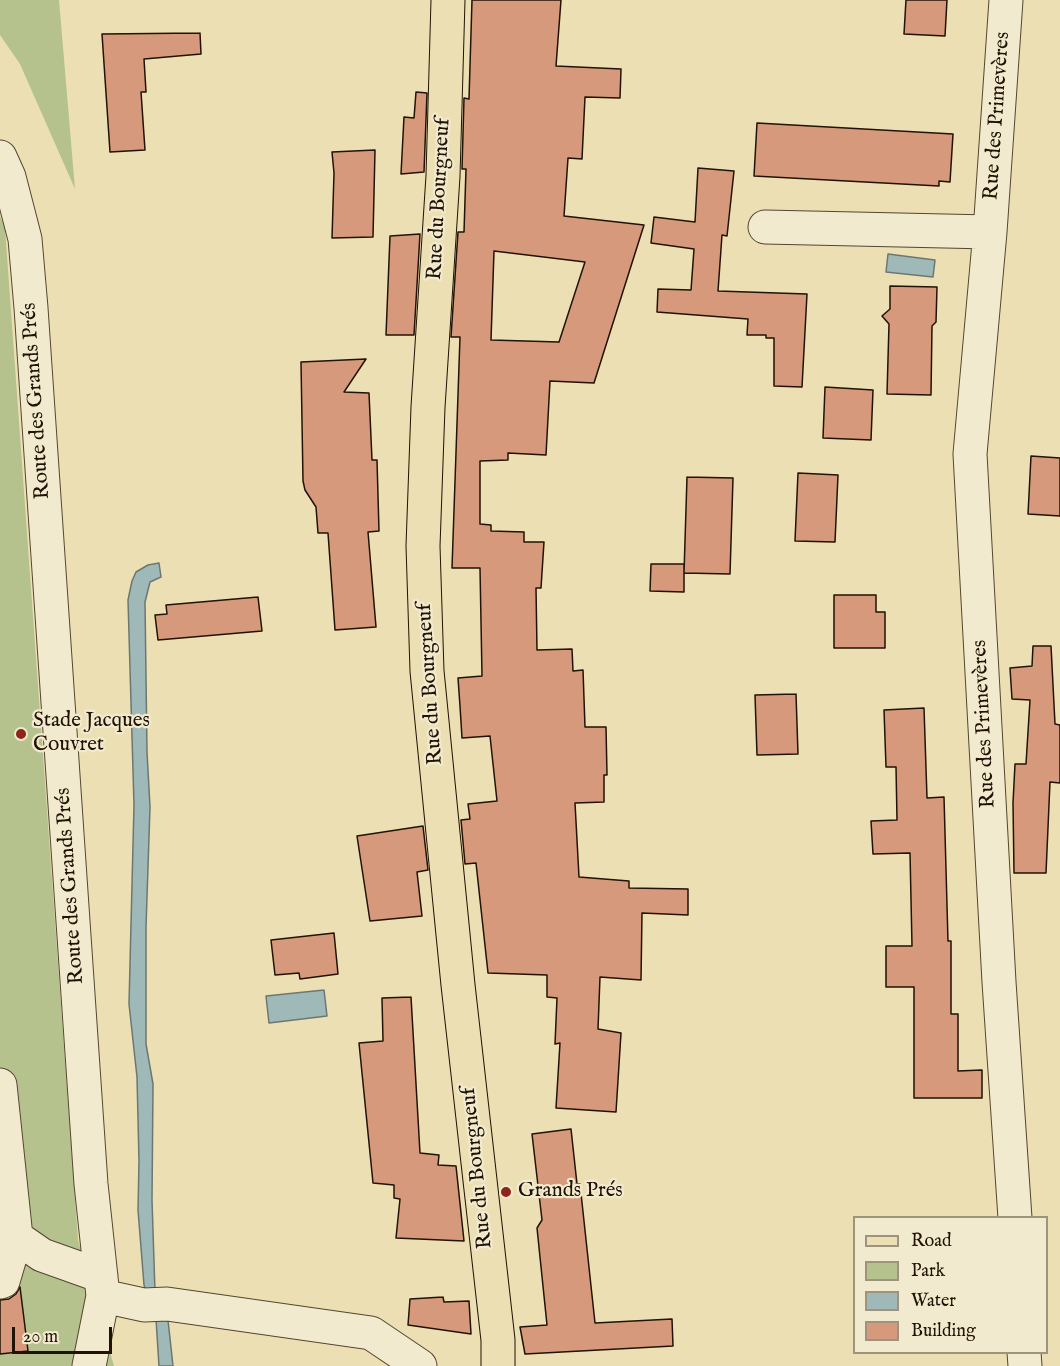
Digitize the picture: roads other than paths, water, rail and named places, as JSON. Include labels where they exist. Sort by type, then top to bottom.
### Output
[{"type":"main road","name":"Rue du Bourgneuf","points":[[448,0],[443,176],[429,395],[423,546],[427,670],[458,985],[498,1340],[498,1366]]},
{"type":"street","name":"Rue des Primevères","points":[[1006,0],[990,232],[970,454],[1015,1216]]},
{"type":"street","name":"Route des Grands Prés","points":[[0,157],[9,177],[26,251],[91,1184],[102,1286],[89,1366]]},
{"type":"street","points":[[765,226],[990,232]]},
{"type":"street","points":[[0,1085],[16,1237],[3,1281],[0,1282]]},
{"type":"street","points":[[16,1237],[42,1255],[102,1286],[156,1305],[371,1332],[420,1366]]},
{"type":"water","points":[[888,254],[935,260],[933,277],[886,272]]},
{"type":"water","points":[[159,563],[161,577],[150,582],[145,602],[150,807],[146,927],[146,1044],[153,1084],[152,1200],[155,1292],[168,1320],[173,1366],[159,1366],[156,1319],[144,1285],[138,1210],[137,1077],[129,1004],[134,805],[128,600],[136,572],[148,565]]},
{"type":"water","points":[[324,990],[327,1016],[269,1023],[266,996]]},
{"type":"place","name":"Stade Jacques Couvret","points":[[21,734]]},
{"type":"place","name":"Grands Prés","points":[[506,1192]]}]
